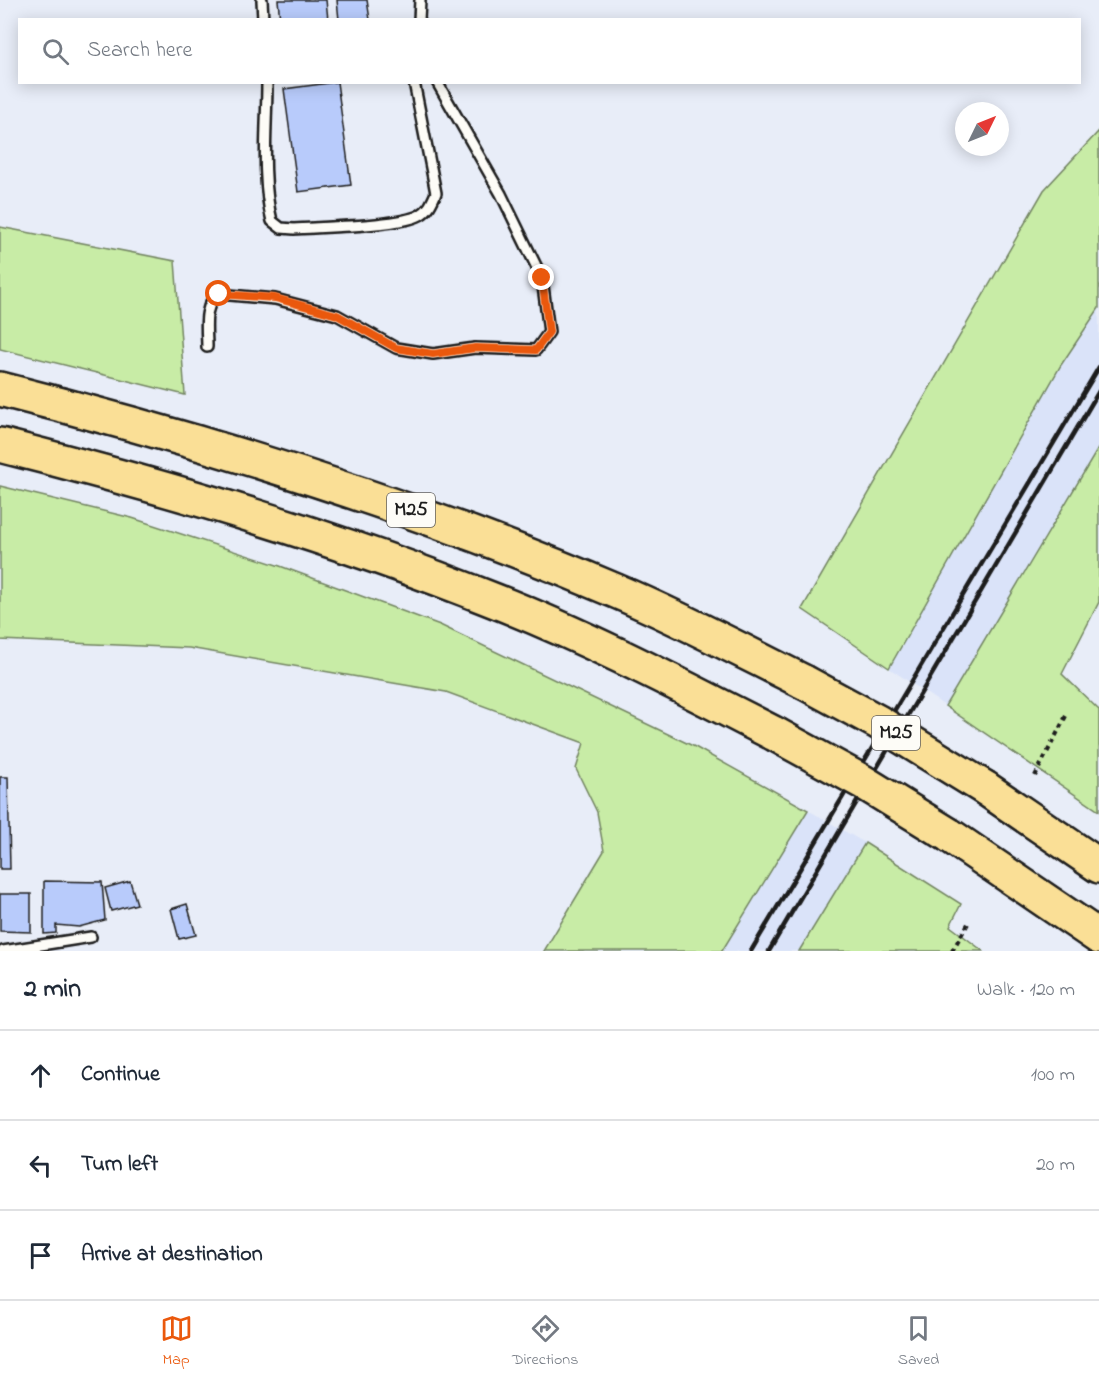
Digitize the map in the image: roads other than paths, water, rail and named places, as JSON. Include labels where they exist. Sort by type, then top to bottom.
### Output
[{"type":"highway","name":"M25","points":[[0,389],[207,445],[408,509],[619,592],[804,682],[887,728],[985,788],[1099,866]]},
{"type":"highway","name":"M25","points":[[0,445],[183,494],[386,559],[495,601],[602,648],[776,735],[863,782],[949,835],[1099,937]]},
{"type":"lane","points":[[262,0],[263,18]]},
{"type":"lane","points":[[420,0],[420,18]]},
{"type":"lane","points":[[267,84],[266,180],[269,210],[272,221],[281,228],[294,229],[400,220],[420,216],[431,206],[436,193],[414,84]]},
{"type":"lane","points":[[207,347],[208,306],[219,294],[275,298],[337,315],[396,348],[433,354],[475,348],[536,350],[549,332],[542,278],[501,194],[438,84]]},
{"type":"lane","points":[[3,951],[91,937]]},
{"type":"railway","points":[[751,951],[1099,367]]},
{"type":"railway","points":[[769,951],[1099,391]]}]
